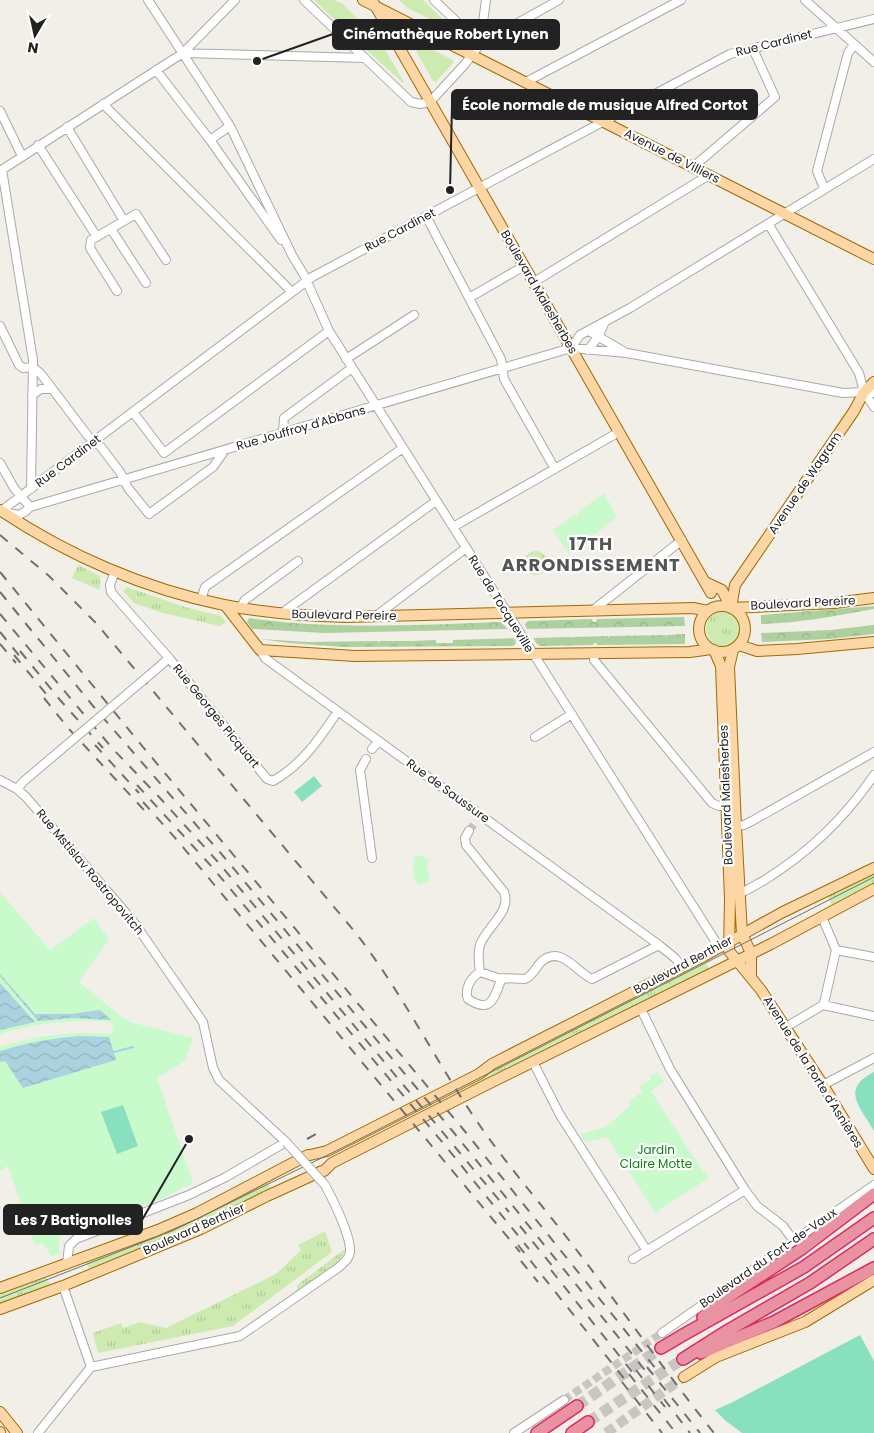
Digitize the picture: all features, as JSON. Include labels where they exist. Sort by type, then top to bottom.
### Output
[{"type":"highway","points":[[683,1335],[725,1299],[800,1250],[874,1194]]},
{"type":"highway","points":[[661,1348],[804,1267],[874,1218]]},
{"type":"highway","points":[[874,1239],[810,1283],[683,1359],[721,1346],[774,1322],[874,1268]]},
{"type":"highway","points":[[537,1433],[577,1406]]},
{"type":"highway","points":[[572,1433],[588,1422]]},
{"type":"main road","name":"Avenue de Villiers","points":[[362,0],[374,3],[472,55],[874,259]]},
{"type":"main road","name":"Boulevard Malesherbes","points":[[374,3],[712,594]]},
{"type":"main road","name":"Avenue de Wagram","points":[[731,608],[735,585],[869,392],[874,382]]},
{"type":"main road","name":"Boulevard Pereire","points":[[0,511],[53,541],[115,571],[169,591],[240,608],[282,613],[374,617],[691,608],[708,611]]},
{"type":"main road","points":[[260,650],[338,656],[690,652],[712,650],[726,652],[736,647],[743,638],[745,624],[742,617],[731,608],[722,590],[706,583]]},
{"type":"main road","points":[[712,650],[705,644],[699,630],[700,623],[708,611],[712,594],[735,585]]},
{"type":"main road","name":"Boulevard Pereire","points":[[731,608],[834,603],[874,598]]},
{"type":"main road","name":"Rue de Saussure","points":[[225,605],[260,650]]},
{"type":"main road","points":[[708,611],[716,606],[731,608]]},
{"type":"main road","points":[[736,647],[757,651],[874,642]]},
{"type":"main road","name":"Boulevard Malesherbes","points":[[723,944],[730,918],[730,667],[736,647]]},
{"type":"main road","name":"Boulevard Malesherbes","points":[[712,650],[721,666],[726,806],[731,826],[738,834],[738,893],[742,934],[751,953]]},
{"type":"main road","name":"Boulevard Berthier","points":[[0,1288],[158,1230],[197,1213],[310,1154],[327,1151],[479,1074],[492,1064],[682,967],[824,891],[874,868]]},
{"type":"main road","name":"Boulevard Berthier","points":[[0,1309],[63,1286],[201,1229],[324,1170],[332,1163],[736,961],[874,889]]},
{"type":"main road","points":[[723,944],[736,961]]},
{"type":"main road","points":[[751,953],[751,976]]},
{"type":"main road","name":"Avenue de la Porte d'Asnières","points":[[736,961],[751,976],[786,1027],[874,1169]]},
{"type":"main road","points":[[63,1286],[66,1263]]},
{"type":"main road","points":[[684,1378],[716,1357],[806,1322],[874,1280]]},
{"type":"main road","points":[[0,1412],[17,1433]]},
{"type":"street","name":"Rue de Tocqueville","points":[[148,0],[230,126],[329,332],[533,654],[723,944]]},
{"type":"street","points":[[30,489],[32,354],[1,170],[183,53],[235,0]]},
{"type":"street","points":[[304,0],[411,102],[420,104],[430,102],[480,44],[559,0]]},
{"type":"street","points":[[434,0],[480,44]]},
{"type":"street","points":[[480,44],[486,0]]},
{"type":"street","points":[[526,82],[682,0]]},
{"type":"street","points":[[805,0],[874,62]]},
{"type":"street","name":"Rue Cardinet","points":[[22,496],[306,281],[730,54],[753,50],[874,19]]},
{"type":"street","points":[[824,188],[817,171],[848,53],[854,45]]},
{"type":"street","points":[[693,167],[775,97],[753,50]]},
{"type":"street","points":[[183,53],[365,58]]},
{"type":"street","name":"Rue de Tocqueville","points":[[156,70],[210,140],[292,256]]},
{"type":"street","points":[[103,104],[291,292]]},
{"type":"street","points":[[0,111],[22,156]]},
{"type":"street","points":[[210,140],[230,126]]},
{"type":"street","points":[[66,127],[124,222]]},
{"type":"street","points":[[38,145],[97,237]]},
{"type":"street","name":"Rue Jouffroy d'Abbans","points":[[571,348],[580,335],[769,225],[784,213],[824,188],[874,160]]},
{"type":"street","points":[[534,282],[709,175]]},
{"type":"street","points":[[118,291],[90,248],[91,240],[136,214],[166,260]]},
{"type":"street","points":[[426,216],[501,359],[504,378],[555,469]]},
{"type":"street","points":[[769,225],[859,374],[869,392],[874,407]]},
{"type":"street","points":[[111,229],[146,282]]},
{"type":"street","points":[[469,298],[524,266]]},
{"type":"street","points":[[346,359],[414,315]]},
{"type":"street","points":[[588,350],[598,337],[605,322]]},
{"type":"street","points":[[0,326],[19,365],[23,368],[33,367],[41,374],[88,436],[101,447],[128,488],[150,514],[213,468],[225,450]]},
{"type":"street","points":[[589,331],[627,353],[843,393],[869,392]]},
{"type":"street","points":[[133,412],[164,453],[329,332]]},
{"type":"street","name":"Rue Jouffroy d'Abbans","points":[[0,511],[19,515],[26,512],[30,507],[571,348],[627,353]]},
{"type":"street","points":[[283,432],[284,418],[352,368]]},
{"type":"street","points":[[32,395],[41,389],[51,389]]},
{"type":"street","points":[[453,527],[619,432]]},
{"type":"street","points":[[201,600],[205,587],[402,448]]},
{"type":"street","points":[[0,464],[14,488],[30,507]]},
{"type":"street","points":[[0,511],[22,496]]},
{"type":"street","points":[[282,613],[436,501]]},
{"type":"street","points":[[592,611],[682,540]]},
{"type":"street","points":[[374,617],[466,548]]},
{"type":"street","points":[[240,608],[246,600],[298,561]]},
{"type":"street","name":"Rue Georges Picquart","points":[[115,571],[110,586],[111,592],[169,658],[270,780],[281,776],[305,757],[338,711]]},
{"type":"street","name":"Rue de Saussure","points":[[260,650],[269,661],[379,741],[479,818],[659,946],[675,958],[682,967]]},
{"type":"street","points":[[594,653],[594,660],[713,803],[726,806]]},
{"type":"street","points":[[17,790],[50,759],[169,658]]},
{"type":"street","points":[[535,737],[572,714]]},
{"type":"street","points":[[372,750],[379,741]]},
{"type":"street","points":[[731,826],[744,825],[752,821],[874,752]]},
{"type":"street","points":[[366,758],[360,770],[372,858]]},
{"type":"street","points":[[738,893],[744,892],[776,872],[811,846],[847,811],[874,775]]},
{"type":"street","name":"Rue Mstislav Rostropovitch","points":[[0,780],[26,797],[133,920],[203,1022],[213,1068],[219,1080],[286,1142],[326,1186],[349,1239],[350,1252],[348,1259],[338,1268],[240,1336],[91,1367]]},
{"type":"street","points":[[469,832],[466,838],[466,845],[506,897],[506,903],[481,941],[478,953],[480,972]]},
{"type":"street","points":[[786,1027],[823,1005],[825,999],[836,950],[822,917]]},
{"type":"street","points":[[480,972],[502,978],[528,978],[543,960],[555,956],[570,961],[586,977],[592,979],[659,946]]},
{"type":"street","points":[[836,950],[874,957]]},
{"type":"street","points":[[480,972],[472,978],[466,992],[468,999],[480,1005],[486,1006],[492,1002],[502,978]]},
{"type":"street","points":[[823,1005],[874,1016]]},
{"type":"street","points":[[641,1009],[670,1069],[745,1190],[757,1206],[783,1226],[793,1240]]},
{"type":"street","points":[[823,1084],[874,1058]]},
{"type":"street","points":[[533,1062],[560,1115],[647,1251]]},
{"type":"street","points":[[66,1263],[69,1246],[76,1239],[189,1195],[226,1177],[286,1142]]},
{"type":"street","name":"Boulevard du Fort-de-Vaux","points":[[662,1332],[874,1185]]},
{"type":"street","points":[[633,1260],[745,1190]]},
{"type":"street","points":[[38,1433],[91,1367],[63,1286]]},
{"type":"street","points":[[514,1433],[564,1400]]},
{"type":"green space","points":[[314,0],[334,0],[343,4],[362,23],[360,40],[356,40]]},
{"type":"green space","points":[[399,0],[423,0],[454,30],[408,8]]},
{"type":"green space","points":[[366,28],[378,38],[403,83],[363,47]]},
{"type":"green space","points":[[415,41],[453,60],[453,63],[436,82],[433,81],[412,44]]},
{"type":"green space","points":[[604,493],[617,517],[569,554],[553,530],[575,514],[577,517],[580,515],[578,512]]},
{"type":"green space","points":[[536,551],[544,555],[548,563],[544,571],[536,575],[528,571],[524,563],[528,555]]},
{"type":"green space","points":[[78,565],[100,576],[100,590],[72,578]]},
{"type":"green space","points":[[127,587],[185,607],[221,616],[226,622],[220,626],[163,613],[134,603],[123,591]]},
{"type":"green space","points":[[874,606],[874,609],[832,617],[761,624],[761,615]]},
{"type":"green space","points":[[723,612],[730,613],[735,617],[739,622],[739,636],[735,641],[730,645],[723,646],[716,645],[711,641],[707,636],[706,629],[707,622],[711,617],[716,613]]},
{"type":"green space","points":[[684,617],[685,626],[527,629],[525,624],[528,621],[592,619],[593,622],[596,622],[597,619]]},
{"type":"green space","points":[[249,618],[280,622],[343,625],[501,622],[508,629],[324,633],[252,629],[247,622]]},
{"type":"green space","points":[[874,625],[874,634],[829,639],[762,642],[761,633],[831,630]]},
{"type":"green space","points":[[685,634],[685,644],[597,645],[596,642],[592,645],[540,646],[533,638],[572,637],[573,639],[573,637],[608,636],[609,638],[610,636],[666,635],[666,637],[667,635]]},
{"type":"green space","points":[[514,638],[516,643],[513,646],[344,647],[260,639],[308,642],[378,641],[379,643],[380,641],[413,642],[436,640],[436,643],[453,643],[453,640]]},
{"type":"green space","points":[[314,776],[322,786],[302,802],[294,792]]},
{"type":"green space","points":[[418,855],[428,858],[427,868],[430,878],[429,881],[420,885],[415,881],[413,871],[414,857]]},
{"type":"green space","points":[[874,873],[874,884],[833,907],[826,894]]},
{"type":"green space","points":[[0,892],[50,950],[94,918],[109,939],[79,982],[130,1022],[193,1038],[185,1061],[157,1078],[193,1183],[166,1197],[59,1237],[59,1254],[51,1256],[43,1243],[35,1245],[8,1166],[0,1171],[0,1047],[28,1039],[56,1035],[112,1034],[113,1022],[56,1022],[0,1034]]},
{"type":"green space","points":[[704,959],[709,969],[472,1090],[467,1082]]},
{"type":"green space","name":"Jardin Claire Motte","points":[[658,1072],[664,1082],[651,1091],[703,1172],[709,1178],[659,1210],[656,1214],[607,1137],[585,1142],[580,1134],[606,1127],[630,1106],[629,1101],[642,1092],[639,1086],[651,1080],[650,1076]]},
{"type":"green space","points":[[874,1072],[874,1131],[859,1106],[855,1092],[864,1078]]},
{"type":"green space","points":[[123,1105],[138,1146],[117,1154],[101,1112]]},
{"type":"green space","points":[[267,1182],[270,1190],[173,1237],[89,1269],[86,1262],[159,1234]]},
{"type":"green space","points":[[325,1231],[332,1252],[233,1326],[98,1353],[93,1333],[121,1323],[123,1328],[140,1322],[166,1328],[276,1274],[301,1250],[298,1245]]},
{"type":"green space","points":[[345,1249],[343,1256],[333,1268],[297,1293],[297,1285]]},
{"type":"green space","points":[[46,1276],[50,1285],[0,1305],[0,1293]]},
{"type":"green space","points":[[860,1335],[874,1361],[874,1433],[742,1433],[715,1410],[731,1403]]},
{"type":"water","points":[[0,974],[35,1014],[71,1014],[100,1010],[111,1020],[72,1018],[38,1021]]},
{"type":"water","points":[[0,983],[35,1022],[0,1030]]},
{"type":"water","points":[[80,1036],[109,1037],[116,1060],[23,1088],[5,1061],[0,1062],[0,1051],[40,1041]]},
{"type":"waterway","points":[[114,1052],[133,1047]]},
{"type":"tunnel","points":[[469,831],[476,821]]},
{"type":"tunnel","points":[[564,1400],[662,1333]]},
{"type":"tunnel","points":[[577,1406],[661,1348]]},
{"type":"tunnel","points":[[588,1422],[683,1359]]},
{"type":"tunnel","points":[[606,1433],[684,1377]]},
{"type":"tram line","points":[[0,1298],[172,1231],[340,1149],[874,877]]},
{"type":"railway","points":[[0,535],[49,576],[96,623],[355,932],[372,954],[476,1120],[714,1433]]},
{"type":"railway","points":[[0,572],[138,741],[463,1129],[656,1369]]},
{"type":"railway","points":[[0,592],[93,706],[224,857],[455,1134],[648,1374]]},
{"type":"railway","points":[[0,614],[112,748],[218,862],[509,1212]]},
{"type":"railway","points":[[0,632],[22,659]]},
{"type":"railway","points":[[0,644],[16,663]]},
{"type":"railway","points":[[20,651],[103,748]]},
{"type":"railway","points":[[14,655],[52,701]]},
{"type":"railway","points":[[44,698],[69,729],[144,810]]},
{"type":"railway","points":[[95,745],[139,793]]},
{"type":"railway","points":[[137,785],[212,867],[443,1143],[529,1249]]},
{"type":"railway","points":[[143,802],[177,840],[520,1252]]},
{"type":"railway","points":[[307,1139],[318,1133]]},
{"type":"railway","points":[[520,1226],[558,1273]]},
{"type":"railway","points":[[518,1245],[630,1386]]},
{"type":"railway","points":[[521,1261],[538,1282]]},
{"type":"railway","points":[[551,1270],[637,1378]]},
{"type":"railway","points":[[647,1367],[700,1433]]},
{"type":"railway","points":[[636,1370],[665,1407]]},
{"type":"railway","points":[[629,1374],[676,1433]]},
{"type":"railway","points":[[622,1382],[662,1433]]},
{"type":"railway","points":[[664,1399],[690,1433]]},
{"type":"place","name":"Cinémathèque Robert Lynen","points":[[257,61]]},
{"type":"place","name":"École normale de musique Alfred Cortot","points":[[450,190]]},
{"type":"place","name":"Les 7 Batignolles","points":[[189,1139]]},
{"type":"district","name":"17TH ARRONDISSEMENT","points":[[591,554]]}]
